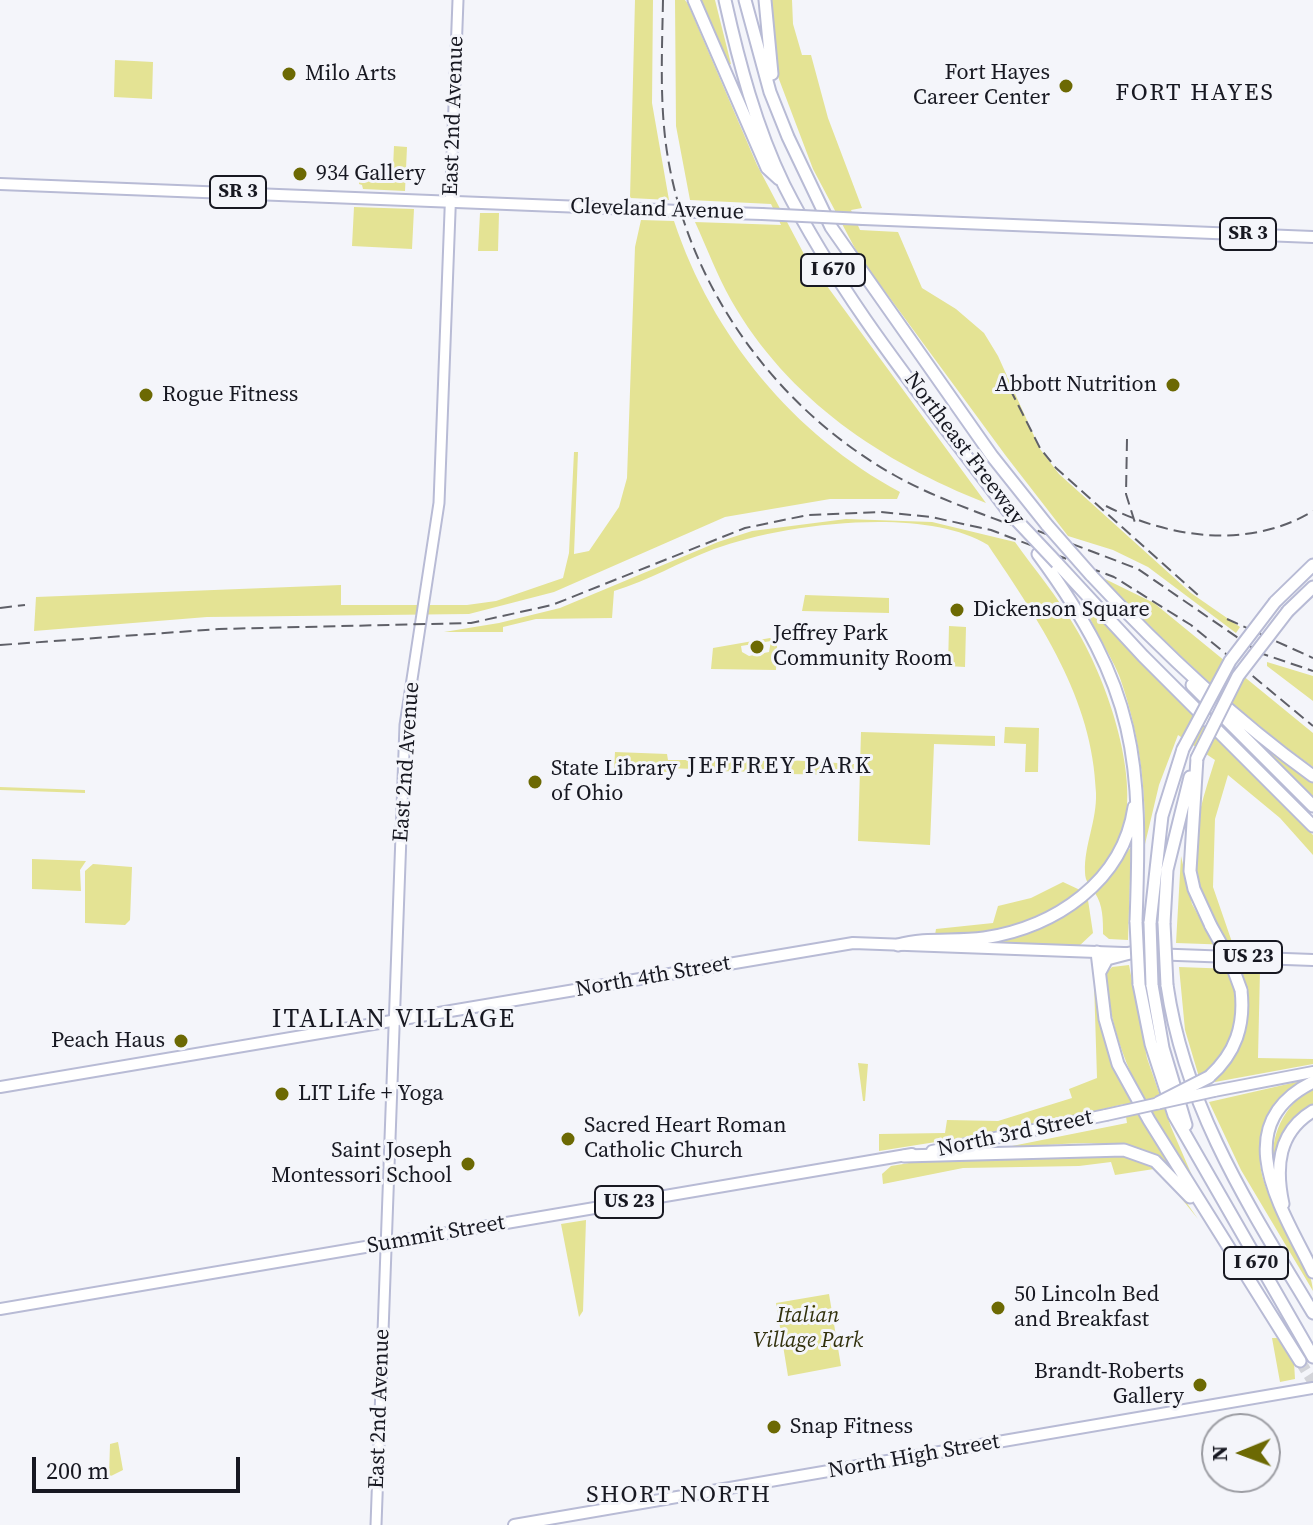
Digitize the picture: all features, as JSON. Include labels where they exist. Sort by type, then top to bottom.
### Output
[{"type":"highway","points":[[694,0],[767,168],[784,183]]},
{"type":"highway","name":"Northeast Freeway","points":[[725,0],[745,80],[784,183],[816,245],[853,302],[1007,510],[1132,644],[1313,824]]},
{"type":"highway","name":"Northeast Freeway","points":[[745,0],[770,92],[831,227],[873,291],[992,456],[1047,525],[1150,638],[1248,726],[1313,776]]},
{"type":"highway","points":[[765,0],[770,67],[788,137]]},
{"type":"highway","name":"I 670","points":[[1007,510],[1085,622],[1112,675],[1128,724],[1138,783],[1136,922],[1139,984],[1157,1067],[1174,1115],[1201,1167],[1313,1357]]},
{"type":"highway","points":[[1201,1167],[1180,1108],[1152,985],[1150,923],[1155,855],[1162,816],[1183,749],[1230,661],[1275,602],[1309,568]]},
{"type":"highway","name":"I 670","points":[[1313,587],[1288,611],[1238,676],[1197,758],[1174,833],[1164,923],[1167,985],[1184,1067],[1207,1126],[1313,1313]]},
{"type":"highway","points":[[1150,638],[1210,705],[1313,806]]},
{"type":"highway","points":[[1158,1103],[1209,1077],[1233,1049],[1241,1028],[1241,990],[1230,960],[1194,889],[1190,871],[1190,830],[1197,758]]},
{"type":"highway","points":[[898,945],[1009,933],[1071,905],[1104,877],[1128,836],[1138,783]]},
{"type":"highway","points":[[1097,952],[1105,1019],[1118,1064],[1300,1361]]},
{"type":"highway","points":[[1099,973],[1107,959],[1130,953]]},
{"type":"highway","points":[[1313,1082],[1300,1090],[1273,1122],[1265,1155],[1277,1202],[1313,1272]]},
{"type":"highway","points":[[1291,1227],[1282,1201],[1280,1157],[1288,1135],[1313,1111]]},
{"type":"highway","points":[[904,1156],[1109,1149],[1145,1155],[1170,1173],[1184,1189],[1238,1264]]},
{"type":"main road","name":"Cleveland Avenue","points":[[0,184],[1313,237]]},
{"type":"main road","name":"North 4th Street","points":[[0,1087],[853,943],[1313,960]]},
{"type":"main road","name":"US 23","points":[[1158,1103],[1313,1072]]},
{"type":"main road","name":"North 3rd Street","points":[[871,1162],[1158,1103]]},
{"type":"main road","name":"Summit Street","points":[[0,1309],[871,1162]]},
{"type":"main road","name":"North High Street","points":[[514,1525],[1313,1388]]},
{"type":"street","name":"East 2nd Avenue","points":[[376,1525],[405,725],[439,503],[458,0]]},
{"type":"green space","points":[[635,0],[653,0],[652,103],[669,200],[630,198]]},
{"type":"green space","points":[[675,0],[685,0],[688,4],[757,165],[805,256],[986,503],[910,468],[841,424],[780,368],[731,300],[695,222],[781,225],[771,204],[690,200],[676,126]]},
{"type":"green space","points":[[700,0],[715,0],[731,64],[728,65]]},
{"type":"green space","points":[[769,0],[792,0],[793,24],[802,55],[811,55],[828,118],[862,208],[851,210],[860,230],[898,232],[922,288],[956,309],[984,333],[998,356],[1040,449],[1059,474],[1191,593],[1240,627],[1236,633],[1148,567],[1113,550],[1068,536],[1006,456],[859,256],[813,169],[777,74]]},
{"type":"green space","points":[[115,60],[153,62],[152,99],[114,97]]},
{"type":"green space","points":[[394,146],[407,147],[405,191],[363,189],[359,184],[360,167],[393,168]]},
{"type":"green space","points":[[354,207],[414,209],[412,249],[352,246]]},
{"type":"green space","points":[[480,213],[499,213],[498,251],[478,251]]},
{"type":"green space","points":[[641,220],[674,221],[710,304],[762,378],[792,412],[825,442],[861,469],[900,492],[897,499],[830,499],[725,517],[554,592],[469,614],[207,617],[34,631],[36,597],[341,585],[341,605],[467,605],[496,601],[563,578],[569,553],[574,452],[578,452],[574,554],[589,551],[619,507],[627,478],[635,247]]},
{"type":"green space","points":[[846,519],[932,522],[1015,542],[1061,605],[1098,671],[1123,754],[1127,808],[1123,831],[1110,858],[1091,882],[1098,889],[1131,847],[1128,940],[1109,939],[1103,934],[1100,902],[1086,878],[1086,852],[1096,793],[1093,758],[1074,693],[1044,632],[988,545],[961,533],[928,525],[891,522],[814,526],[776,532],[714,549],[614,591],[612,618],[536,619],[503,627],[503,632],[444,632],[560,608],[718,542],[752,531]]},
{"type":"green space","points":[[1103,578],[1154,603],[1313,733],[1313,767],[1257,724],[1204,677]]},
{"type":"green space","points":[[805,595],[889,598],[889,613],[802,611]]},
{"type":"green space","points":[[1086,606],[1313,835],[1313,855],[1280,818],[1228,775],[1215,819],[1213,887],[1233,945],[1176,943],[1181,856],[1192,904],[1208,933],[1222,934],[1201,888],[1195,848],[1201,808],[1215,760],[1178,735],[1159,785],[1145,844],[1143,780],[1127,698]]},
{"type":"green space","points":[[949,626],[966,627],[965,667],[948,666]]},
{"type":"green space","points":[[770,638],[777,645],[776,670],[711,669],[713,648]],"holes":[[[771,641],[769,652],[749,656],[742,652],[741,646]]]},
{"type":"green space","points":[[1267,662],[1313,676],[1313,701],[1267,666]]},
{"type":"green space","points":[[1005,727],[1039,728],[1038,772],[1025,772],[1026,744],[1004,743]]},
{"type":"green space","points":[[861,732],[995,736],[995,746],[934,744],[930,845],[858,841]]},
{"type":"green space","points":[[1270,751],[1313,783],[1313,799],[1268,754]]},
{"type":"green space","points":[[615,752],[667,754],[668,760],[694,760],[694,769],[668,768],[667,772],[614,770]]},
{"type":"green space","points":[[708,760],[774,761],[773,772],[708,771]]},
{"type":"green space","points":[[787,760],[854,764],[853,775],[787,774]]},
{"type":"green space","points":[[0,787],[85,790],[85,793],[0,790]]},
{"type":"green space","points":[[32,859],[86,861],[80,870],[81,891],[32,889]]},
{"type":"green space","points":[[93,864],[132,867],[130,920],[125,925],[85,923],[85,871]]},
{"type":"green space","points":[[1063,882],[1080,890],[1029,920],[993,929],[935,935],[936,929],[993,923],[998,906],[1031,898]]},
{"type":"green space","points":[[1088,900],[1093,933],[1078,947],[990,945],[990,941],[1052,921]]},
{"type":"green space","points":[[1129,965],[1147,1058],[1171,1127],[1197,1187],[1150,1111],[1117,1037],[1105,975],[1112,967]]},
{"type":"green space","points":[[1179,967],[1260,970],[1258,1058],[1313,1059],[1313,1064],[1215,1082],[1214,1079],[1238,1044],[1246,1019],[1243,976],[1232,976],[1235,1006],[1233,1032],[1222,1056],[1199,1077],[1185,1030]]},
{"type":"green space","points":[[1094,982],[1099,1009],[1121,1076],[1169,1161],[1166,1163],[1127,1147],[1105,1144],[997,1149],[1127,1123],[1124,1104],[1024,1128],[879,1151],[879,1134],[945,1133],[947,1120],[998,1121],[1072,1098],[1069,1089],[1097,1078]]},
{"type":"green space","points":[[858,1063],[868,1064],[865,1101],[863,1101]]},
{"type":"green space","points":[[1301,1081],[1294,1097],[1265,1136],[1260,1162],[1271,1200],[1302,1257],[1313,1291],[1241,1170],[1209,1102]]},
{"type":"green space","points":[[1313,1087],[1313,1105],[1290,1126],[1273,1170],[1276,1133],[1281,1122],[1294,1103]]},
{"type":"green space","points":[[1118,1155],[1154,1169],[1115,1175],[1111,1162],[1079,1166],[963,1168],[883,1184],[882,1174],[891,1166],[921,1161]]},
{"type":"green space","points":[[1163,1176],[1174,1186],[1198,1219]]},
{"type":"green space","points":[[586,1220],[583,1311],[579,1317],[561,1224]]},
{"type":"green space","name":"Italian Village Park","points":[[829,1294],[841,1366],[788,1376],[776,1303]]},
{"type":"green space","points":[[1272,1338],[1277,1338],[1294,1362],[1295,1379],[1280,1382]]},
{"type":"green space","points":[[118,1442],[123,1470],[109,1477],[110,1444]]},
{"type":"tunnel","points":[[1300,1361],[1313,1382]]},
{"type":"railway","points":[[663,0],[662,103],[669,164],[681,212],[698,258],[720,302],[747,344],[814,417],[852,448],[922,490],[1011,525]]},
{"type":"railway","points":[[1010,389],[1040,448],[1056,468],[1199,596]]},
{"type":"railway","points":[[1127,439],[1126,494],[1136,526]]},
{"type":"railway","points":[[1106,506],[1156,526],[1209,535],[1263,531],[1313,511]]},
{"type":"railway","points":[[0,645],[219,629],[471,623],[552,605],[745,528],[808,515],[881,512],[931,517],[991,530],[1114,577],[1191,625],[1313,726]]},
{"type":"railway","points":[[1004,518],[1138,569],[1260,653],[1313,671]]},
{"type":"railway","points":[[0,608],[25,605]]},
{"type":"railway","points":[[1227,619],[1313,658]]},
{"type":"place","name":"Milo Arts","points":[[289,74]]},
{"type":"place","name":"Fort Hayes Career Center","points":[[1066,86]]},
{"type":"place","name":"934 Gallery","points":[[300,174]]},
{"type":"place","name":"Abbott Nutrition","points":[[1173,385]]},
{"type":"place","name":"Rogue Fitness","points":[[146,395]]},
{"type":"place","name":"Dickenson Square","points":[[957,610]]},
{"type":"place","name":"Jeffrey Park Community Room","points":[[757,647]]},
{"type":"place","name":"State Library of Ohio","points":[[535,782]]},
{"type":"place","name":"Peach Haus","points":[[181,1041]]},
{"type":"place","name":"LIT Life + Yoga","points":[[282,1094]]},
{"type":"place","name":"Sacred Heart Roman Catholic Church","points":[[568,1139]]},
{"type":"place","name":"Saint Joseph Montessori School","points":[[468,1164]]},
{"type":"place","name":"50 Lincoln Bed and Breakfast","points":[[998,1308]]},
{"type":"place","name":"Brandt-Roberts Gallery","points":[[1200,1385]]},
{"type":"place","name":"Snap Fitness","points":[[774,1427]]},
{"type":"district","name":"FORT HAYES","points":[[1195,94]]},
{"type":"district","name":"JEFFREY PARK","points":[[780,767]]},
{"type":"district","name":"ITALIAN VILLAGE","points":[[394,1020]]},
{"type":"district","name":"SHORT NORTH","points":[[679,1496]]}]
